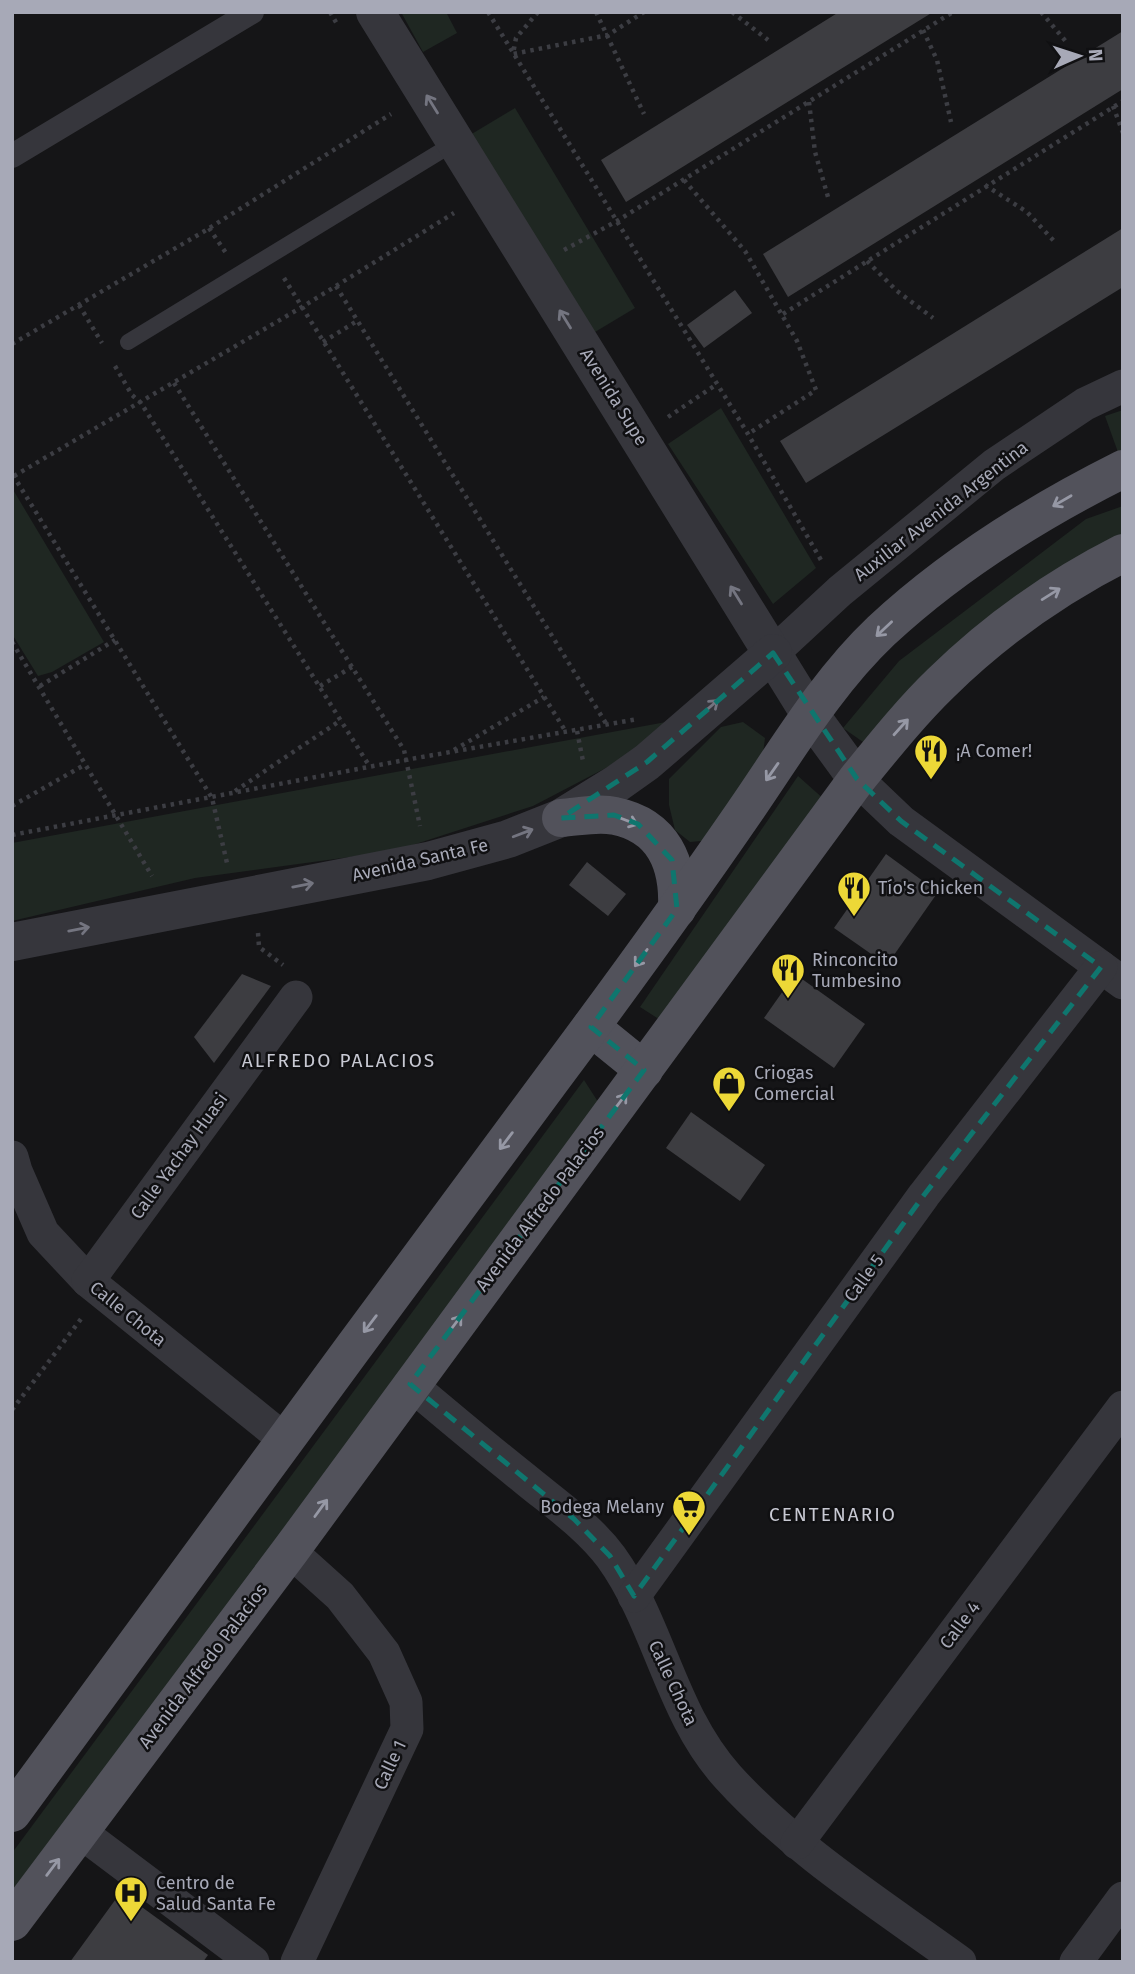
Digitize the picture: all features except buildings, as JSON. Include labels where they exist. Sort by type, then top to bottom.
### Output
[{"type":"main road","points":[[12,1813],[284,1439],[677,909],[844,671],[879,633],[935,584],[999,537],[1068,497],[1123,470]]},
{"type":"main road","name":"Avenida Alfredo Palacios","points":[[12,1922],[290,1551],[410,1384],[857,779],[940,683],[995,634],[1041,600],[1123,554]]},
{"type":"main road","points":[[561,818],[614,816],[638,824],[657,839],[672,860],[678,884],[677,909]]},
{"type":"main road","points":[[591,1027],[644,1070]]},
{"type":"street","points":[[12,156],[252,12]]},
{"type":"street","name":"Avenida Supe","points":[[375,12],[811,716],[857,779]]},
{"type":"street","name":"Auxiliar Avenida Argentina","points":[[773,653],[840,591],[994,466],[1085,404],[1123,386]]},
{"type":"street","name":"Avenida Santa Fe","points":[[12,942],[428,861],[508,839],[561,818],[647,762],[773,653]]},
{"type":"street","points":[[857,779],[901,821],[1112,975]]},
{"type":"street","name":"Calle 5","points":[[634,1596],[924,1195],[1112,975]]},
{"type":"street","name":"Calle Yachay Huasi","points":[[94,1287],[296,997]]},
{"type":"street","name":"Calle Chota","points":[[12,1157],[43,1233],[94,1287],[284,1439]]},
{"type":"street","name":"Calle Chota","points":[[410,1384],[574,1519],[610,1556],[634,1596],[696,1736],[727,1776],[797,1843],[960,1962]]},
{"type":"street","name":"Calle 4","points":[[797,1843],[1123,1406]]},
{"type":"street","name":"Calle 1","points":[[290,1551],[340,1596],[384,1653],[406,1702],[407,1729],[297,1962]]},
{"type":"street","points":[[79,1830],[253,1962]]},
{"type":"street","points":[[1076,1962],[1123,1898]]},
{"type":"lane","points":[[128,342],[456,142]]},
{"type":"path","points":[[488,12],[748,434],[840,591]]},
{"type":"path","points":[[513,54],[516,37],[538,12]]},
{"type":"path","points":[[596,12],[644,114]]},
{"type":"path","points":[[513,54],[608,35],[645,12]]},
{"type":"path","points":[[732,12],[768,40]]},
{"type":"path","points":[[532,266],[617,221],[953,12]]},
{"type":"path","points":[[1041,12],[1068,44]]},
{"type":"path","points":[[923,30],[937,60],[951,121]]},
{"type":"path","points":[[783,314],[1123,100]]},
{"type":"path","points":[[809,102],[815,152],[828,197]]},
{"type":"path","points":[[1113,106],[1123,133]]},
{"type":"path","points":[[12,344],[203,232],[391,114]]},
{"type":"path","points":[[684,180],[746,251],[797,341],[816,390],[748,434]]},
{"type":"path","points":[[985,186],[1027,212],[1054,241]]},
{"type":"path","points":[[296,997],[297,976],[259,947],[223,842],[212,798],[13,474],[141,403],[454,213]]},
{"type":"path","points":[[12,835],[566,732],[271,257]]},
{"type":"path","points":[[867,261],[897,291],[933,318]]},
{"type":"path","points":[[335,286],[607,725]]},
{"type":"path","points":[[79,304],[107,353]]},
{"type":"path","points":[[323,342],[357,321]]},
{"type":"path","points":[[114,363],[132,396],[141,403],[370,767]]},
{"type":"path","points":[[174,383],[404,750],[428,861]]},
{"type":"path","points":[[639,438],[717,384]]},
{"type":"path","points":[[40,686],[115,640]]},
{"type":"path","points":[[12,642],[172,910]]},
{"type":"path","points":[[320,686],[352,667]]},
{"type":"path","points":[[451,752],[544,697]]},
{"type":"path","points":[[232,793],[341,720]]},
{"type":"path","points":[[12,806],[86,764]]},
{"type":"path","points":[[12,1410],[94,1287]]},
{"type":"highlighted area","points":[[773,653],[857,779],[901,821],[1101,967],[924,1195],[634,1596],[610,1556],[574,1519],[410,1384],[644,1070],[591,1027],[677,909],[672,860],[638,824],[614,815],[561,818],[647,762]]},
{"type":"shaded area","points":[[401,12],[446,12],[457,33],[423,52]]},
{"type":"shaded area","points":[[515,108],[635,308],[590,335],[470,135]]},
{"type":"shaded area","points":[[721,408],[816,568],[773,604],[668,444]]},
{"type":"shaded area","points":[[1123,410],[1123,454],[1119,455],[1105,416]]},
{"type":"shaded area","points":[[12,488],[104,642],[52,672],[38,676],[12,634]]},
{"type":"shaded area","points":[[1123,506],[1123,542],[873,749],[843,728],[899,661],[1086,519]]},
{"type":"shaded area","points":[[666,722],[623,759],[533,806],[394,851],[195,878],[12,921],[12,843]]},
{"type":"shaded area","points":[[743,722],[765,738],[762,761],[711,840],[690,842],[675,830],[669,805],[669,779],[721,727]]},
{"type":"shaded area","points":[[798,776],[826,801],[668,1025],[640,1007]]},
{"type":"shaded area","points":[[584,1080],[602,1108],[12,1902],[12,1853]]},
{"type":"place","name":"¡A Comer!","points":[[931,781]]},
{"type":"place","name":"Tío's Chicken","points":[[854,918]]},
{"type":"place","name":"Rinconcito Tumbesino","points":[[788,1000]]},
{"type":"place","name":"Criogas Comercial","points":[[729,1113]]},
{"type":"place","name":"Bodega Melany","points":[[689,1537]]},
{"type":"place","name":"Centro de Salud Santa Fe","points":[[131,1923]]},
{"type":"district","name":"ALFREDO PALACIOS","points":[[339,1060]]},
{"type":"district","name":"CENTENARIO","points":[[833,1514]]}]
